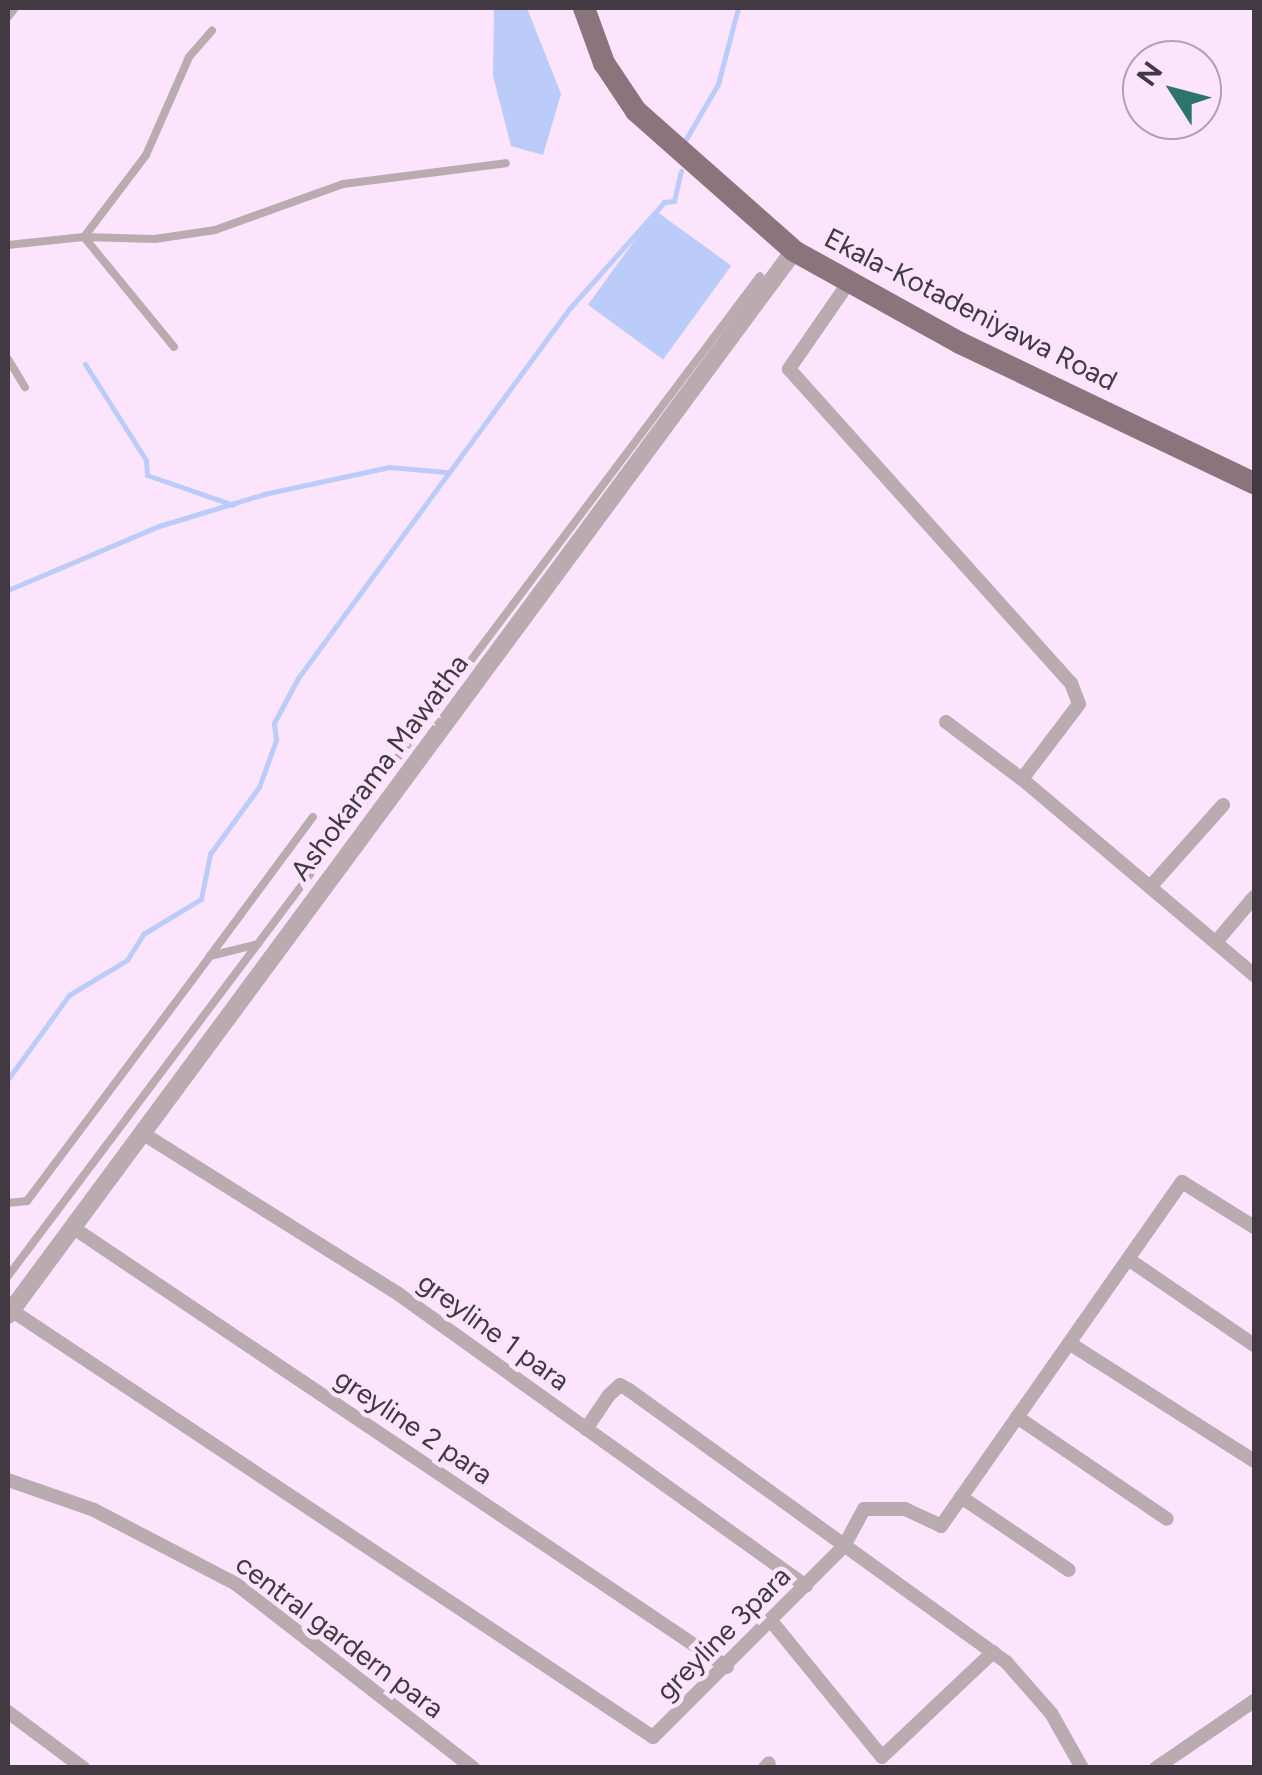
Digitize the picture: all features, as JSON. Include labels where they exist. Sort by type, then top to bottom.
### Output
[{"type":"main road","name":"Ekala-Kotadeniyawa Road","points":[[584,8],[604,63],[636,112],[794,251],[1254,483]]},
{"type":"street","name":"Ashokarama Mawatha","points":[[9,1313],[794,251]]},
{"type":"street","points":[[849,282],[789,369],[1071,683],[1079,704],[1022,779]]},
{"type":"street","points":[[946,722],[1022,779],[1254,975]]},
{"type":"street","points":[[1150,887],[1223,805]]},
{"type":"street","points":[[1216,942],[1254,898]]},
{"type":"street","name":"greyline 1 para","points":[[142,1133],[316,1238],[806,1586]]},
{"type":"street","name":"greyline 3para","points":[[9,1313],[653,1737],[844,1546],[864,1509],[905,1508],[941,1526],[1182,1182],[1254,1227]]},
{"type":"street","name":"greyline 2 para","points":[[72,1227],[727,1667]]},
{"type":"street","points":[[1128,1260],[1254,1345]]},
{"type":"street","points":[[1069,1343],[1254,1461]]},
{"type":"street","points":[[586,1428],[620,1386],[993,1652],[1051,1712],[1082,1768]]},
{"type":"street","points":[[1017,1418],[1167,1520]]},
{"type":"street","name":"central gardern para","points":[[8,1480],[94,1510],[236,1584],[474,1768]]},
{"type":"street","points":[[962,1497],[1070,1570]]},
{"type":"street","points":[[772,1622],[882,1757],[993,1652]]},
{"type":"street","points":[[1156,1768],[1254,1702]]},
{"type":"street","points":[[8,1712],[83,1768]]},
{"type":"lane","points":[[8,17],[14,8]]},
{"type":"lane","points":[[84,237],[146,155],[189,57],[212,31]]},
{"type":"lane","points":[[8,245],[84,237],[155,239],[215,230],[344,184],[506,163]]},
{"type":"lane","points":[[84,237],[174,347]]},
{"type":"lane","points":[[8,1276],[760,276]]},
{"type":"lane","points":[[8,359],[26,388]]},
{"type":"lane","points":[[8,1203],[27,1202],[312,817]]},
{"type":"lane","points":[[210,956],[259,944]]},
{"type":"water","points":[[494,8],[527,8],[561,94],[543,155],[511,146],[493,76]]},
{"type":"water","points":[[656,211],[731,266],[663,360],[588,305]]},
{"type":"waterway","points":[[686,139],[718,84],[738,8]]},
{"type":"waterway","points":[[8,1079],[69,995],[127,960],[143,934],[201,899],[210,854],[259,787],[276,740],[274,723],[298,678],[570,308],[664,202],[674,201],[681,171]]},
{"type":"waterway","points":[[85,364],[146,460],[147,475],[233,505]]},
{"type":"waterway","points":[[8,590],[159,526],[264,494],[389,467],[446,472]]}]
